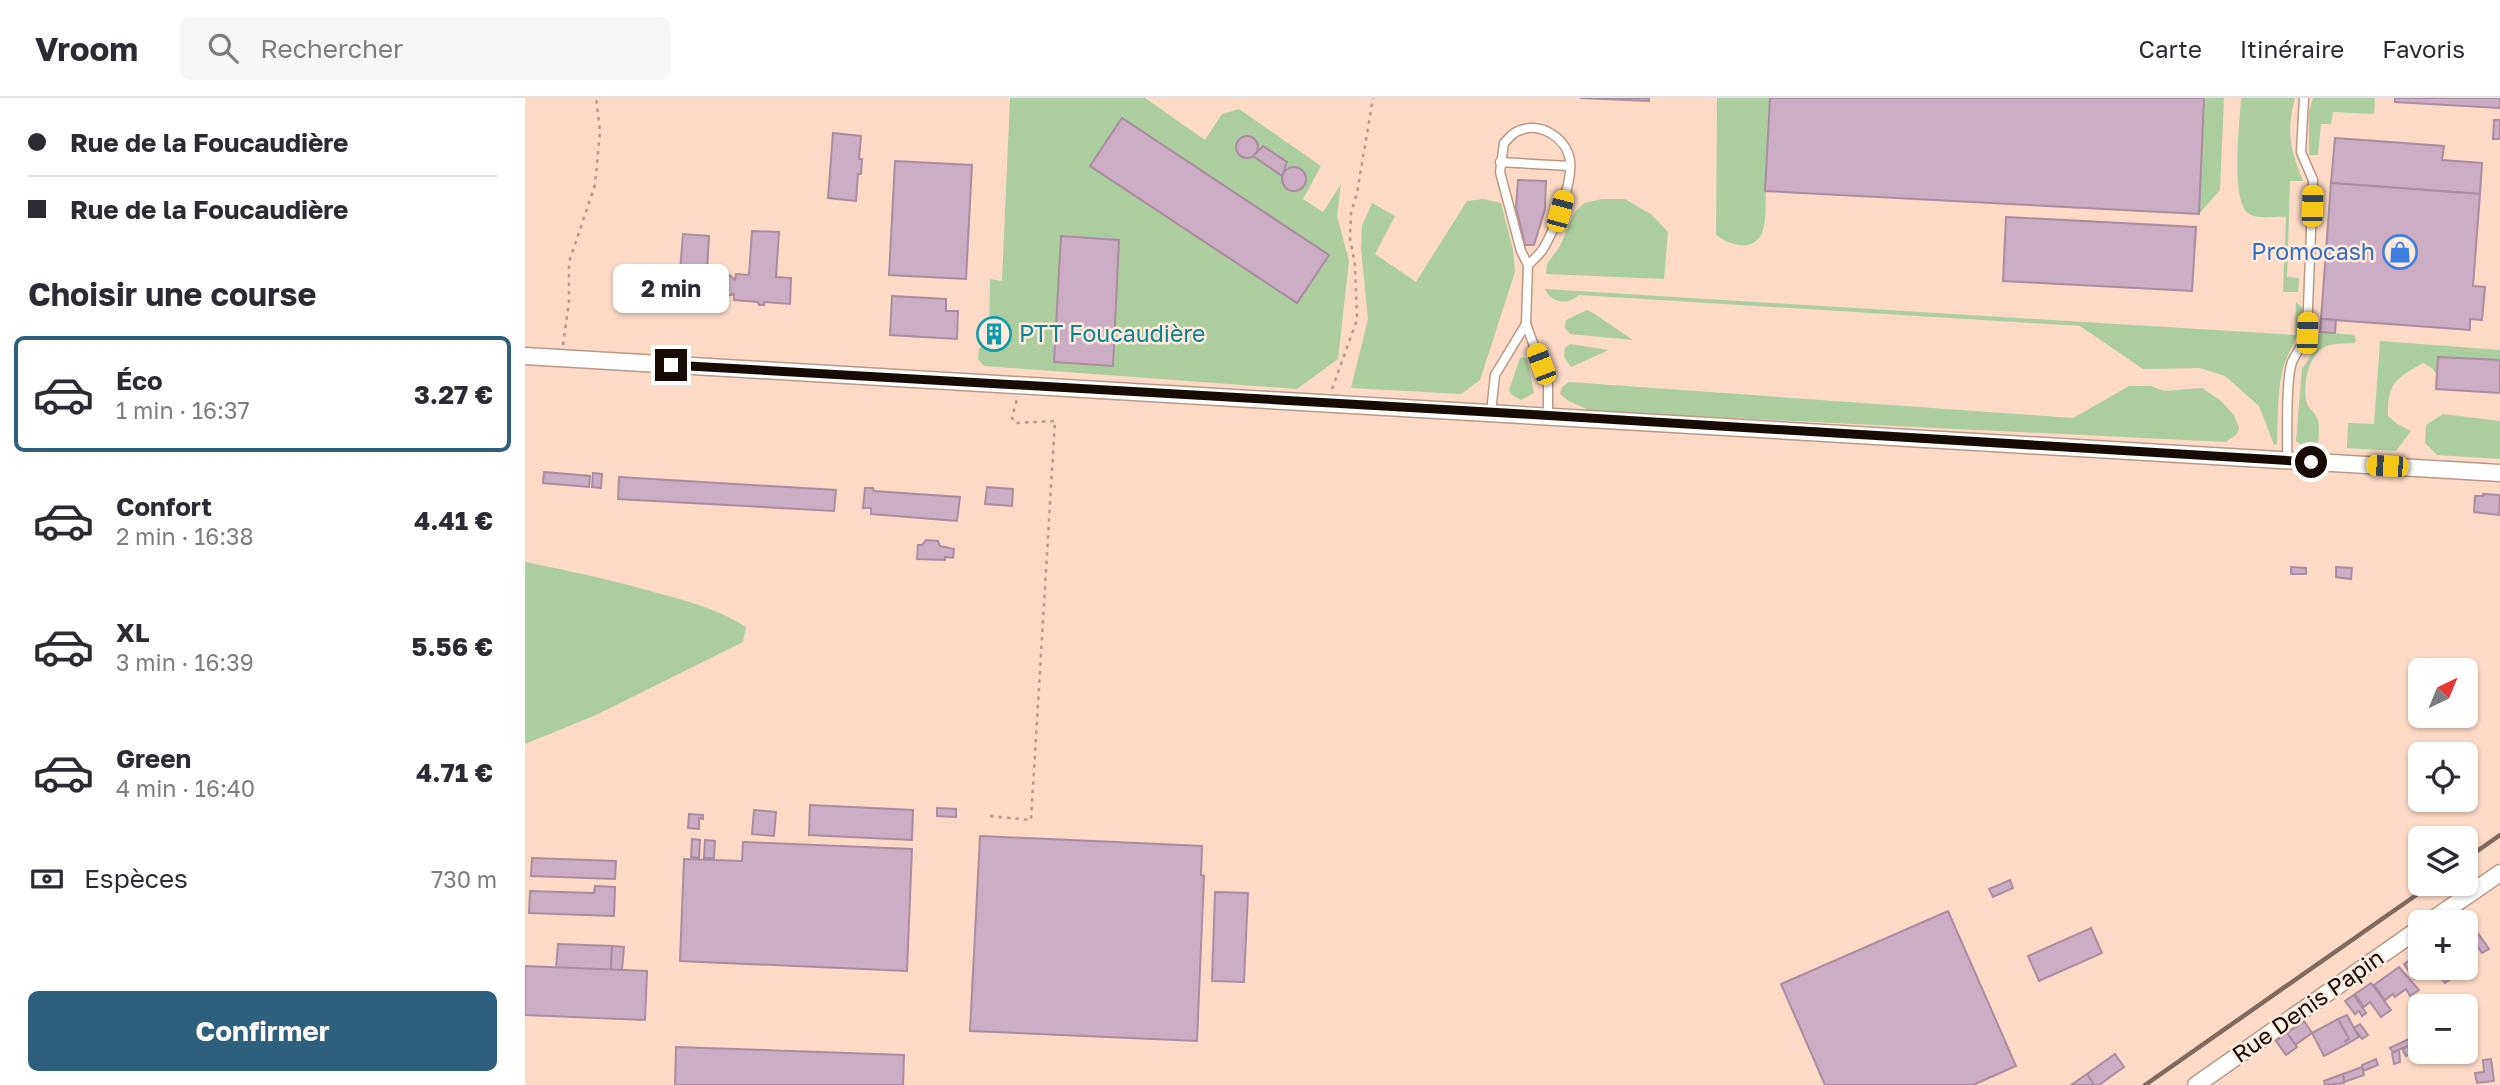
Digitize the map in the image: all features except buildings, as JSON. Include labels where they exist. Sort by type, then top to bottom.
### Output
[{"type":"street","points":[[525,356],[2500,473]]},
{"type":"street","points":[[2446,910],[2500,873]]},
{"type":"street","name":"Rue Denis Papin","points":[[2196,1085],[2408,936]]},
{"type":"lane","points":[[2287,460],[2289,378],[2292,362],[2304,344],[2307,333],[2313,180],[2301,152],[2304,98]]},
{"type":"lane","points":[[1528,265],[1542,252],[1553,229],[1567,186],[1570,162],[1565,148],[1556,137],[1544,129],[1532,128],[1517,131],[1504,143],[1500,172],[1514,228],[1528,265],[1526,324],[1548,384],[1548,415]]},
{"type":"lane","points":[[1500,162],[1569,166]]},
{"type":"lane","points":[[1492,412],[1495,375],[1526,324]]},
{"type":"path","points":[[561,359],[569,302],[569,262],[595,185],[600,131],[596,98]]},
{"type":"path","points":[[1326,402],[1340,373],[1357,320],[1355,265],[1350,238],[1373,98]]},
{"type":"path","points":[[989,816],[1031,820],[1055,421],[1015,423],[1012,418],[1020,386]]},
{"type":"green space","points":[[1010,98],[1145,98],[1205,140],[1222,114],[1239,109],[1321,166],[1303,199],[1323,212],[1341,184],[1337,216],[1349,261],[1338,359],[1297,389],[984,366],[978,359],[979,349],[989,339],[990,279],[1002,281]]},
{"type":"green space","points":[[1717,98],[1770,98],[1765,223],[1758,239],[1747,245],[1727,242],[1716,235]]},
{"type":"green space","points":[[2204,98],[2224,98],[2220,190],[2199,214]]},
{"type":"green space","points":[[2241,98],[2295,98],[2290,131],[2295,159],[2303,181],[2290,181],[2287,277],[2299,278],[2298,292],[2283,292],[2286,217],[2256,216],[2248,213],[2242,205],[2238,177]]},
{"type":"green space","points":[[2313,98],[2375,98],[2374,114],[2333,112],[2331,124],[2321,124],[2318,155],[2309,155],[2309,111]]},
{"type":"green space","points":[[1483,199],[1501,203],[1513,250],[1515,272],[1480,380],[1461,394],[1351,388],[1368,319],[1361,249],[1362,226],[1372,203],[1395,216],[1375,254],[1416,282],[1467,201]]},
{"type":"green space","points":[[1602,199],[1625,199],[1652,215],[1668,232],[1664,279],[1546,274],[1547,264],[1560,246],[1574,213],[1584,203]]},
{"type":"green space","points":[[1545,289],[2295,335],[2296,302],[2302,307],[2302,316],[2282,373],[2278,399],[2277,444],[2274,445],[2259,406],[2225,376],[2200,368],[2143,369],[2080,326],[1579,295],[1561,301],[1551,298]]},
{"type":"green space","points":[[1587,310],[1633,340],[1570,334],[1565,328],[1566,320]]},
{"type":"green space","points":[[2320,332],[2354,335],[2356,339],[2355,343],[2330,345],[2321,350],[2312,361],[2305,385],[2306,400],[2317,418],[2319,428],[2318,445],[2313,449],[2296,441],[2302,369]]},
{"type":"green space","points":[[2380,341],[2500,350],[2500,360],[2438,357],[2437,375],[2423,363],[2414,368],[2395,383],[2389,396],[2388,416],[2411,431],[2396,451],[2347,448],[2348,423],[2374,424]]},
{"type":"green space","points":[[1570,344],[1609,350],[1571,367],[1564,357],[1565,348]]},
{"type":"green space","points":[[1520,358],[1527,359],[1534,393],[1521,400],[1509,390]]},
{"type":"green space","points":[[1569,382],[2073,418],[2129,386],[2151,386],[2164,391],[2202,388],[2221,401],[2234,415],[2239,428],[2237,434],[2226,442],[1591,411],[1560,394],[1562,387]]},
{"type":"green space","points":[[2443,414],[2500,421],[2500,459],[2437,455],[2425,443],[2426,425]]},
{"type":"green space","points":[[525,562],[610,581],[705,607],[746,627],[743,642],[596,715],[525,744]]},
{"type":"railway","points":[[2478,851],[2500,835]]},
{"type":"railway","points":[[2145,1085],[2415,896]]},
{"type":"place","name":"Promocash","points":[[2400,252]]},
{"type":"place","name":"PTT Foucaudière","points":[[994,334]]},
{"type":"route","points":[[671,365],[2311,462]]}]
